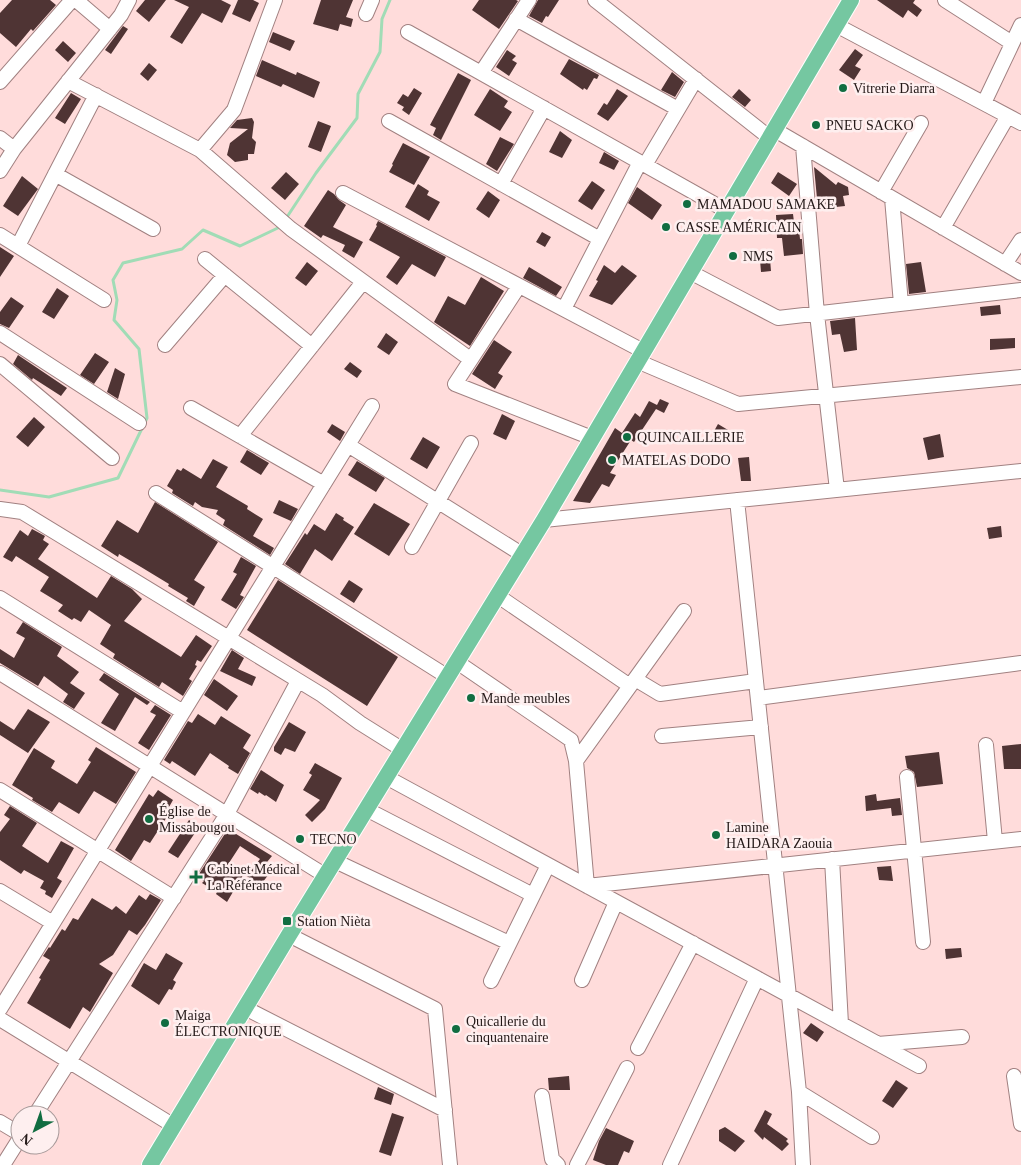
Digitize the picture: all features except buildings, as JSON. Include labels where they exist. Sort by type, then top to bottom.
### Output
[{"type":"main road","points":[[150,1165],[523,555],[851,0]]},
{"type":"street","points":[[0,82],[72,0]]},
{"type":"street","points":[[76,0],[110,29]]},
{"type":"street","points":[[0,172],[14,149],[121,15],[129,0]]},
{"type":"street","points":[[366,14],[372,0]]},
{"type":"street","points":[[481,73],[529,0]]},
{"type":"street","points":[[595,0],[696,79],[773,134],[803,146],[1021,274]]},
{"type":"street","points":[[945,0],[1012,43]]},
{"type":"street","points":[[200,150],[234,110],[274,1]]},
{"type":"street","points":[[516,19],[678,109]]},
{"type":"street","points":[[836,25],[1021,123]]},
{"type":"street","points":[[984,103],[1021,26]]},
{"type":"street","points":[[408,32],[727,211]]},
{"type":"street","points":[[564,309],[642,163],[696,79]]},
{"type":"street","points":[[68,81],[200,150],[291,229],[470,359]]},
{"type":"street","points":[[18,246],[96,95]]},
{"type":"street","points":[[501,184],[544,108]]},
{"type":"street","points":[[943,228],[1008,116]]},
{"type":"street","points":[[389,121],[600,239]]},
{"type":"street","points":[[901,304],[886,195],[921,123]]},
{"type":"street","points":[[0,138],[14,149]]},
{"type":"street","points":[[803,146],[817,314],[828,395],[837,490]]},
{"type":"street","points":[[55,174],[153,229]]},
{"type":"street","points":[[343,192],[564,309],[640,356],[738,404],[1021,377]]},
{"type":"street","points":[[0,234],[104,300]]},
{"type":"street","points":[[1005,264],[1021,240]]},
{"type":"street","points":[[205,259],[312,346]]},
{"type":"street","points":[[690,272],[778,318],[1021,290]]},
{"type":"street","points":[[165,345],[225,274]]},
{"type":"street","points":[[240,436],[364,282]]},
{"type":"street","points":[[519,286],[454,384],[592,438]]},
{"type":"street","points":[[0,333],[139,423]]},
{"type":"street","points":[[0,364],[112,458]]},
{"type":"street","points":[[0,1009],[372,406]]},
{"type":"street","points":[[191,408],[324,484]]},
{"type":"street","points":[[412,547],[471,443]]},
{"type":"street","points":[[348,445],[523,555]]},
{"type":"street","points":[[544,520],[1021,470]]},
{"type":"street","points":[[156,493],[448,677]]},
{"type":"street","points":[[737,500],[799,1092],[803,1165]]},
{"type":"street","points":[[0,509],[22,512],[322,695],[360,723],[403,750]]},
{"type":"street","points":[[498,596],[632,683],[660,694],[756,681]]},
{"type":"street","points":[[0,598],[183,712]]},
{"type":"street","points":[[576,761],[684,611]]},
{"type":"street","points":[[457,662],[571,740],[576,761],[587,886]]},
{"type":"street","points":[[758,698],[1021,663]]},
{"type":"street","points":[[0,674],[326,876]]},
{"type":"street","points":[[41,1105],[227,814],[298,681]]},
{"type":"street","points":[[662,736],[761,726]]},
{"type":"street","points":[[986,745],[995,841]]},
{"type":"street","points":[[386,777],[919,1066]]},
{"type":"street","points":[[907,777],[923,942]]},
{"type":"street","points":[[2,795],[98,850],[174,898]]},
{"type":"street","points":[[366,809],[534,896]]},
{"type":"street","points":[[587,886],[1021,838]]},
{"type":"street","points":[[832,859],[841,1024]]},
{"type":"street","points":[[336,861],[509,943]]},
{"type":"street","points":[[490,981],[548,865]]},
{"type":"street","points":[[0,890],[53,923]]},
{"type":"street","points":[[582,980],[616,902]]},
{"type":"street","points":[[289,935],[435,1009],[450,1165]]},
{"type":"street","points":[[638,1048],[693,943]]},
{"type":"street","points":[[670,1165],[757,978]]},
{"type":"street","points":[[245,1008],[445,1110]]},
{"type":"street","points":[[0,1018],[174,1126]]},
{"type":"street","points":[[877,1044],[962,1037]]},
{"type":"street","points":[[577,1165],[627,1068]]},
{"type":"street","points":[[1014,1076],[1021,1124]]},
{"type":"street","points":[[799,1092],[872,1137]]},
{"type":"street","points":[[542,1096],[552,1159],[558,1165]]},
{"type":"street","points":[[3,1165],[10,1154]]},
{"type":"waterway","points":[[285,220],[316,173],[357,118],[358,94],[380,52],[382,19],[390,0]]},
{"type":"waterway","points":[[0,490],[49,497],[118,478],[147,418],[139,349],[114,320],[117,300],[113,280],[123,263],[182,249],[203,230],[240,246],[282,226]]},
{"type":"place","name":"Vitrerie Diarra","points":[[843,88]]},
{"type":"place","name":"PNEU SACKO","points":[[816,125]]},
{"type":"place","name":"MAMADOU SAMAKE","points":[[687,204]]},
{"type":"place","name":"CASSE AMÉRICAIN","points":[[666,227]]},
{"type":"place","name":"NMS","points":[[733,256]]},
{"type":"place","name":"QUINCAILLERIE","points":[[627,437]]},
{"type":"place","name":"MATELAS DODO","points":[[612,460]]},
{"type":"place","name":"Mande meubles","points":[[471,698]]},
{"type":"place","name":"Église de Missabougou","points":[[149,819]]},
{"type":"place","name":"Lamine HAIDARA Zaouia","points":[[716,835]]},
{"type":"place","name":"TECNO","points":[[300,839]]},
{"type":"place","name":"Cabinet Médical La Référance","points":[[196,877]]},
{"type":"place","name":"Station Nièta","points":[[287,921]]},
{"type":"place","name":"Maiga ÉLECTRONIQUE","points":[[165,1023]]},
{"type":"place","name":"Quicallerie du cinquantenaire","points":[[456,1029]]}]
